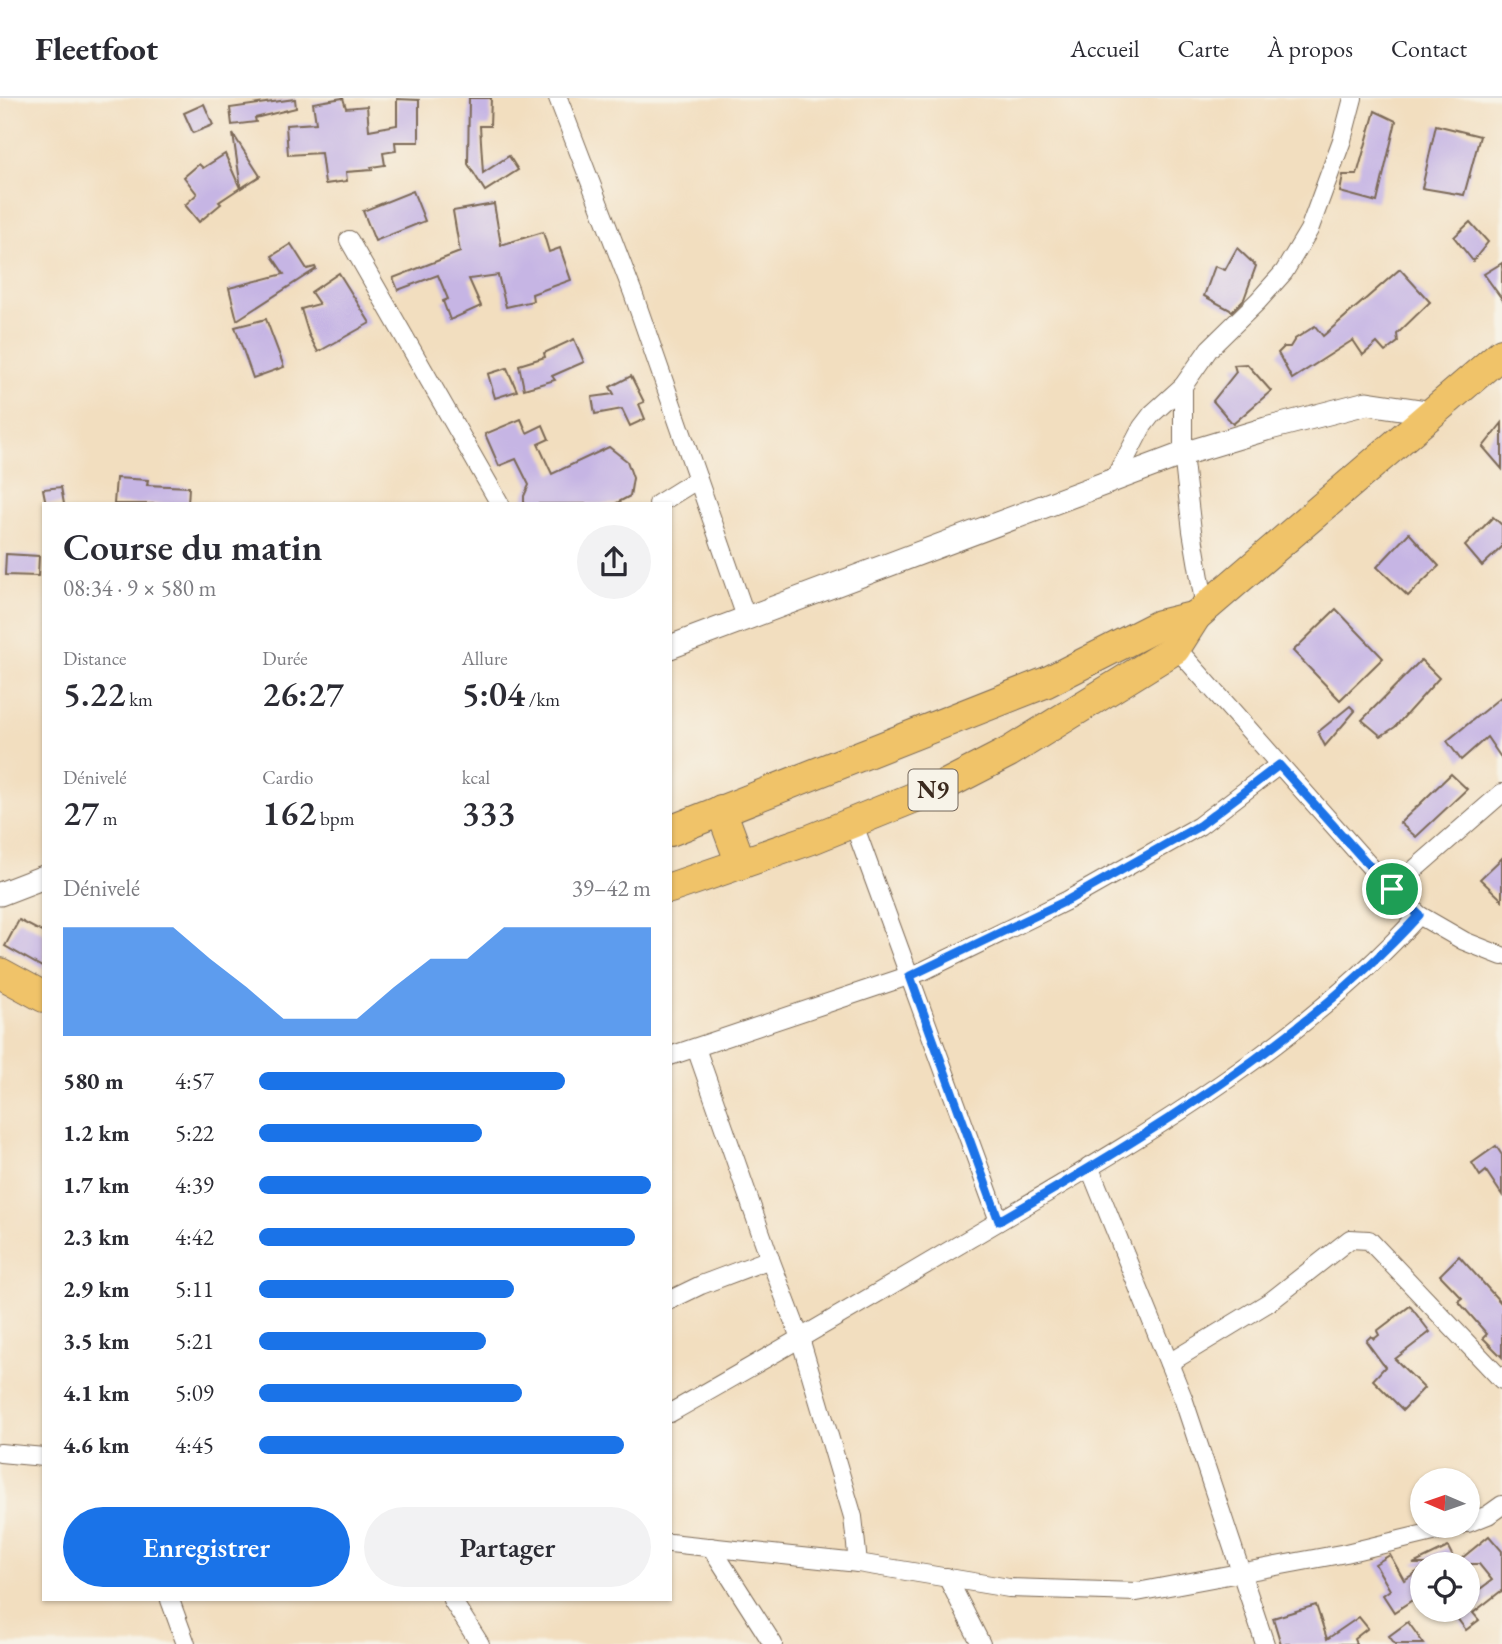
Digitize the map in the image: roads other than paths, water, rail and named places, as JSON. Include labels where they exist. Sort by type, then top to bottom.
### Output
[{"type":"highway","name":"N9","points":[[672,887],[853,822],[945,785],[1009,752],[1201,612],[1502,353]]},
{"type":"highway","name":"N9","points":[[672,830],[1167,637]]},
{"type":"highway","points":[[721,810],[740,864]]},
{"type":"highway","points":[[0,973],[42,996]]},
{"type":"street","points":[[558,98],[633,293],[747,620]]},
{"type":"street","points":[[1115,480],[1142,428],[1153,414],[1183,386],[1209,349],[1258,302],[1284,272],[1310,230],[1342,140],[1353,98]]},
{"type":"street","points":[[349,240],[499,502]]},
{"type":"street","points":[[1183,386],[1183,454],[1201,612]]},
{"type":"street","points":[[672,646],[1183,454],[1367,403],[1433,413]]},
{"type":"street","points":[[661,502],[698,479]]},
{"type":"street","points":[[1167,637],[1279,765],[1419,915],[1464,941],[1502,956]]},
{"type":"street","points":[[672,1055],[910,976],[1068,900],[1152,853],[1199,826],[1279,765]]},
{"type":"street","points":[[1392,889],[1502,793]]},
{"type":"street","points":[[853,822],[999,1221]]},
{"type":"street","points":[[0,894],[42,878]]},
{"type":"street","points":[[672,1412],[999,1221],[1195,1100],[1308,1021],[1366,969],[1419,915]]},
{"type":"street","points":[[696,1048],[769,1259],[800,1338],[852,1517],[859,1563]]},
{"type":"street","points":[[1089,1166],[1183,1398],[1265,1644]]},
{"type":"street","points":[[1169,1363],[1271,1300],[1350,1240],[1361,1238],[1369,1240],[1502,1380]]},
{"type":"street","points":[[672,1299],[769,1259]]},
{"type":"street","points":[[0,1454],[42,1457]]},
{"type":"street","points":[[1480,1518],[1502,1505]]},
{"type":"street","points":[[672,1543],[859,1563],[1009,1588],[1137,1592],[1242,1574],[1410,1538]]},
{"type":"street","points":[[711,1547],[773,1644]]},
{"type":"street","points":[[947,1577],[981,1644]]},
{"type":"street","points":[[170,1601],[186,1644]]},
{"type":"street","points":[[453,1601],[480,1644]]}]
